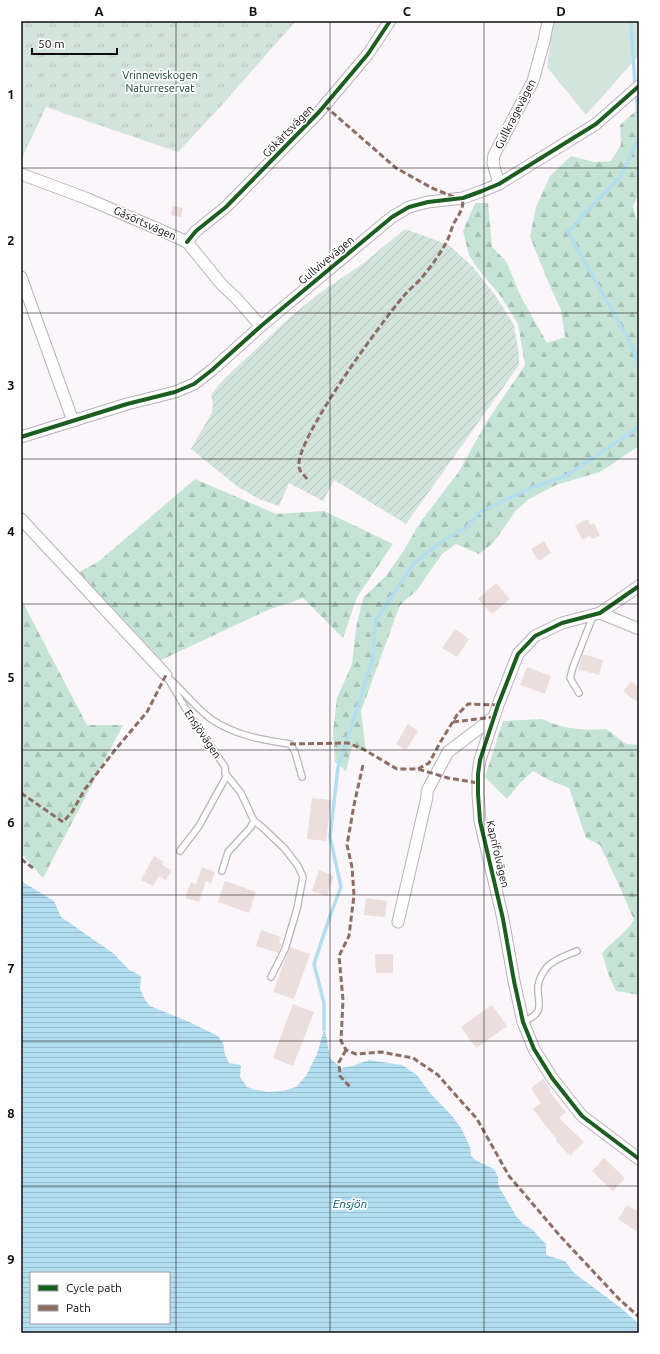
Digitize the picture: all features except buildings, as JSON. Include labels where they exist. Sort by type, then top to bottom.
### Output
[{"type":"street","name":"Gökärtsvägen","points":[[187,242],[196,231],[226,207],[319,112],[368,54],[390,21]]},
{"type":"street","name":"Gullkragevägen","points":[[499,184],[493,163],[494,155],[533,81],[548,21]]},
{"type":"street","name":"Gullvivevägen","points":[[21,437],[127,404],[175,392],[194,384],[392,217],[409,207],[428,202],[463,198],[499,184],[596,124],[639,86]]},
{"type":"street","name":"Gåsörtsvägen","points":[[21,174],[88,199],[187,242],[222,285],[261,326]]},
{"type":"street","points":[[21,277],[73,421]]},
{"type":"street","name":"Ensjövägen","points":[[21,519],[166,675]]},
{"type":"street","name":"Kaprifolvägen","points":[[639,586],[597,614],[562,623],[535,636],[518,654],[509,673],[494,717],[480,760],[478,774],[480,821],[503,919],[523,1022],[534,1049],[552,1078],[582,1116],[639,1159]]},
{"type":"street","points":[[597,614],[639,629]]},
{"type":"street","points":[[398,922],[427,797],[427,791],[448,752],[494,717]]},
{"type":"lane","points":[[579,693],[570,678],[573,667],[597,614]]},
{"type":"lane","name":"Ensjövägen","points":[[166,675],[187,711],[225,768],[225,773],[241,793],[254,820],[285,849],[298,866],[303,877],[297,909],[286,949],[271,977]]},
{"type":"lane","points":[[166,675],[210,718],[223,726],[251,737],[290,744],[295,752],[302,777]]},
{"type":"lane","points":[[180,851],[199,826],[226,777],[225,773]]},
{"type":"lane","points":[[222,871],[228,852],[250,828],[254,820]]},
{"type":"lane","points":[[523,1022],[533,1018],[540,1006],[538,986],[540,979],[548,965],[577,951]]},
{"type":"green space","name":"Vrinneviskogen Naturreservat","points":[[21,21],[296,21],[178,152],[46,107],[21,160]]},
{"type":"green space","points":[[553,21],[639,21],[639,55],[586,115],[547,67]]},
{"type":"green space","points":[[639,108],[639,193],[633,206],[639,230],[639,446],[600,472],[556,485],[529,499],[515,512],[493,543],[479,554],[456,544],[442,554],[417,590],[400,605],[361,711],[366,752],[352,747],[346,771],[335,762],[333,732],[337,698],[352,664],[356,628],[363,598],[386,576],[404,550],[421,521],[458,473],[486,423],[525,365],[518,324],[500,295],[478,269],[469,255],[463,231],[475,203],[488,203],[492,247],[506,261],[521,297],[547,343],[565,337],[561,310],[530,237],[536,207],[550,176],[571,156],[594,162],[611,161],[621,145],[620,125]]},
{"type":"green space","points":[[405,229],[449,245],[473,267],[495,295],[514,325],[519,365],[406,524],[334,480],[323,501],[289,483],[279,506],[259,499],[238,487],[191,449],[212,412],[213,404],[211,395],[221,382],[288,319],[317,295],[365,262]]},
{"type":"green space","points":[[195,479],[276,514],[324,511],[393,544],[357,597],[343,638],[303,598],[268,610],[161,660],[79,572],[98,562]]},
{"type":"green space","points":[[21,599],[87,725],[123,725],[43,878],[21,853]]},
{"type":"green space","points":[[542,719],[558,725],[573,728],[589,730],[606,729],[626,744],[639,745],[639,995],[616,991],[609,976],[602,953],[627,929],[634,920],[600,845],[586,838],[569,788],[549,780],[533,771],[520,783],[507,799],[485,777],[503,721]]},
{"type":"water","name":"Ensjön","points":[[21,881],[54,901],[61,917],[113,953],[128,969],[141,976],[140,989],[145,1000],[150,1006],[187,1021],[218,1036],[223,1043],[225,1055],[229,1063],[241,1065],[240,1077],[247,1087],[268,1092],[283,1091],[296,1087],[306,1076],[317,1054],[324,1030],[330,1058],[341,1068],[369,1060],[402,1065],[417,1075],[430,1093],[452,1116],[461,1128],[470,1147],[471,1156],[477,1161],[494,1169],[498,1177],[498,1185],[516,1216],[524,1225],[533,1230],[546,1244],[546,1255],[565,1261],[574,1273],[621,1308],[639,1324],[639,1333],[21,1333]]},
{"type":"waterway","points":[[631,21],[635,85]]},
{"type":"waterway","points":[[636,91],[639,126]]},
{"type":"waterway","points":[[639,137],[621,176],[568,232],[633,348],[639,368]]},
{"type":"waterway","points":[[324,1030],[324,1003],[314,964],[341,887],[330,837],[338,767],[373,657],[376,620],[414,563],[445,539],[467,527],[478,513],[533,487],[566,476],[639,426]]},
{"type":"marked path","points":[[325,106],[396,168],[432,188],[454,197]]},
{"type":"marked path","points":[[307,479],[299,467],[301,453],[310,433],[324,408],[360,354],[405,294],[422,278],[439,255],[461,211],[463,198]]},
{"type":"marked path","points":[[21,793],[63,822],[72,812],[85,789],[147,712],[166,675]]},
{"type":"marked path","points":[[418,769],[429,763],[457,715],[468,704],[498,705]]},
{"type":"marked path","points":[[453,722],[494,717]]},
{"type":"marked path","points":[[290,744],[348,743],[363,749],[397,769],[418,769],[448,778],[478,783]]},
{"type":"marked path","points":[[363,765],[347,845],[352,867],[354,895],[349,936],[339,956],[343,1000],[341,1041],[346,1050],[356,1054],[381,1052],[413,1058],[438,1075],[477,1119],[509,1176],[561,1237],[619,1299],[639,1317]]},
{"type":"marked path","points":[[21,859],[33,868]]},
{"type":"marked path","points":[[346,1050],[339,1062],[340,1076],[351,1088]]},
{"type":"cycle path","points":[[187,242],[196,231],[226,207],[319,112],[368,54],[390,21]]},
{"type":"cycle path","points":[[21,437],[127,404],[175,392],[194,384],[392,217],[409,207],[428,202],[463,198],[499,184],[596,124],[639,86]]},
{"type":"cycle path","points":[[639,586],[600,613],[562,623],[535,636],[518,654],[498,705],[480,760],[478,774],[480,821],[503,919],[523,1022],[534,1049],[552,1078],[582,1116],[639,1159]]}]
